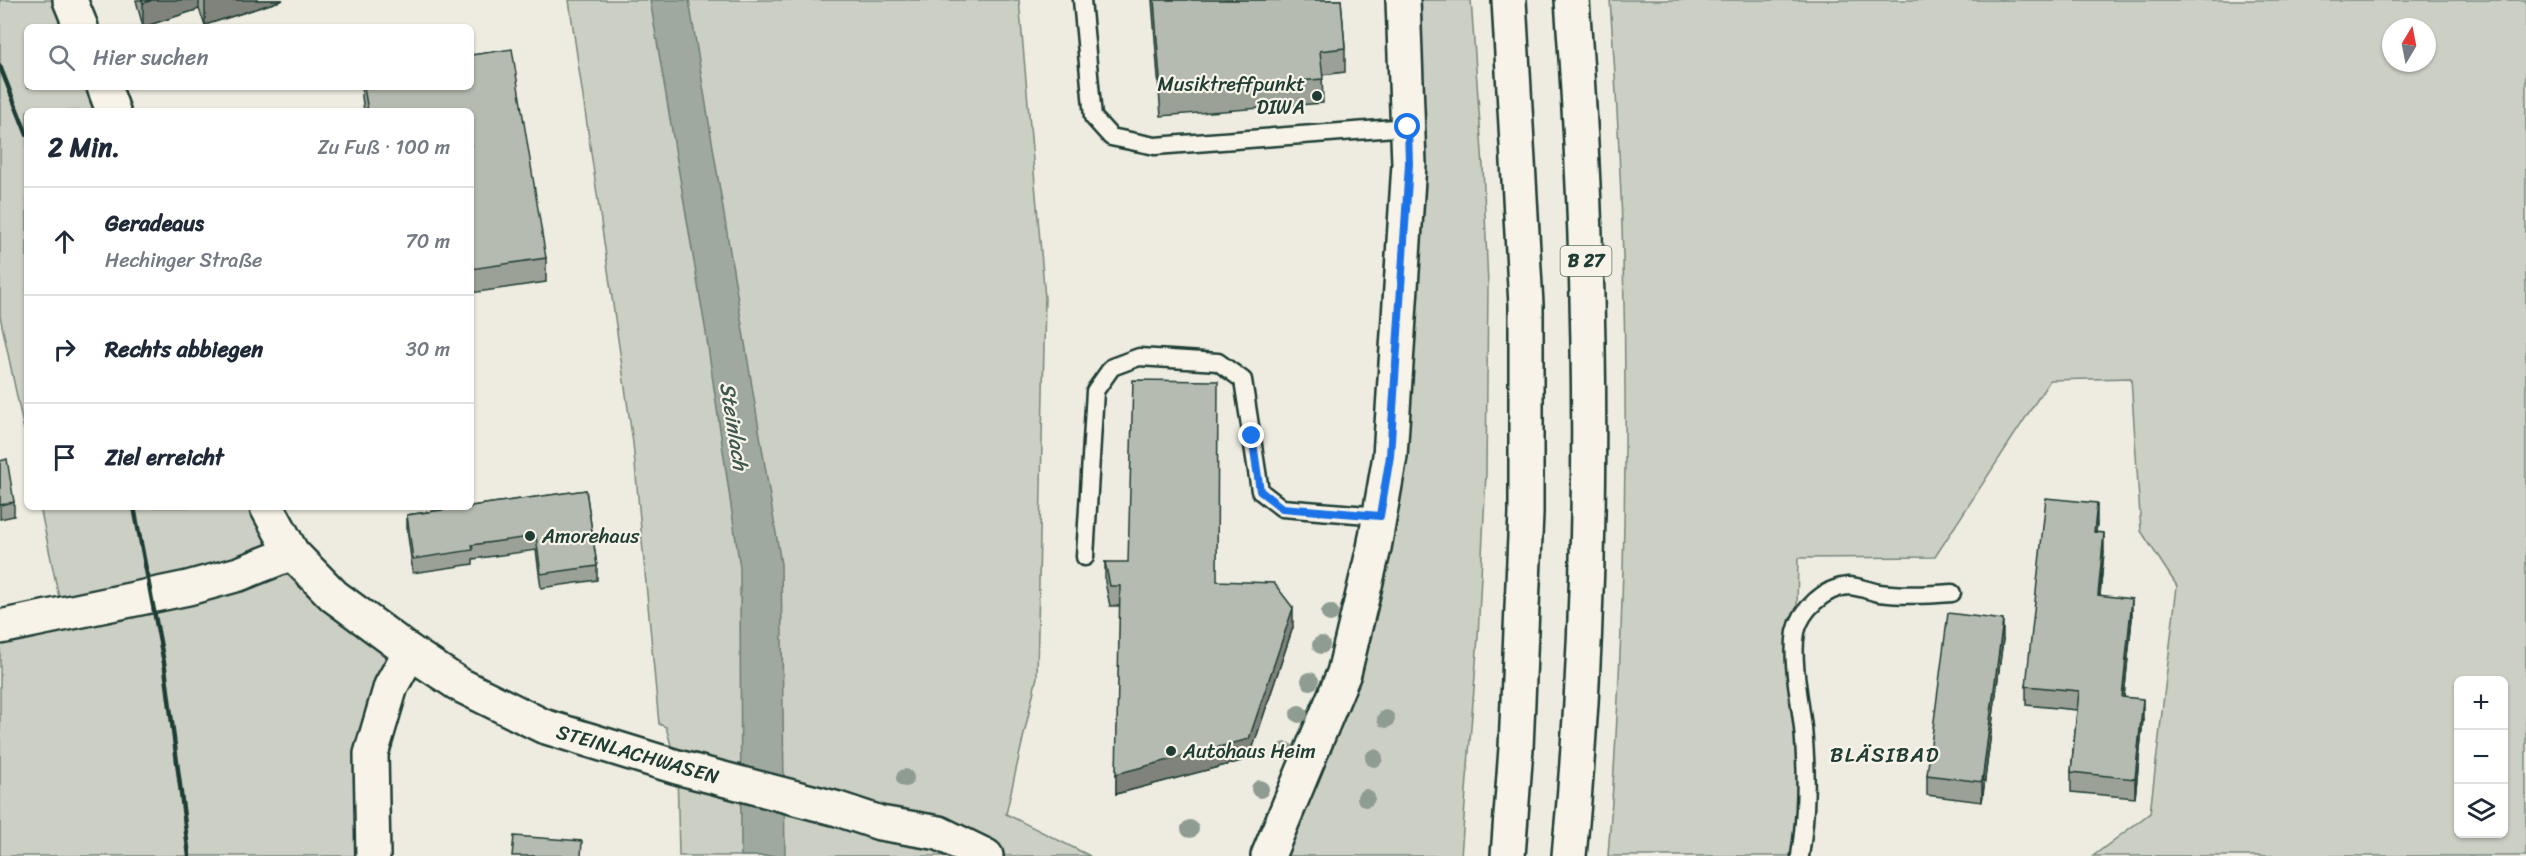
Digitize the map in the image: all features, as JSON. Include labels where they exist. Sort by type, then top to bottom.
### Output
[{"type":"main road","points":[[70,0],[80,24]]},
{"type":"main road","points":[[1272,854],[1344,673],[1380,516],[1391,444],[1409,175],[1403,0]]},
{"type":"main road","points":[[1508,856],[1516,748],[1526,513],[1526,305],[1518,124],[1509,0]]},
{"type":"main road","name":"B 27","points":[[1569,856],[1580,718],[1587,523],[1586,243],[1572,0]]},
{"type":"main road","points":[[105,90],[112,108]]},
{"type":"main road","name":"STEINLACHWASEN","points":[[269,510],[292,553],[334,596],[410,652],[460,685],[543,726],[880,823],[939,833],[986,856]]},
{"type":"main road","points":[[0,627],[188,588],[239,574],[292,553]]},
{"type":"main road","points":[[373,856],[370,753],[391,686],[410,652]]},
{"type":"main road","name":"STEINLACHWASEN","points":[[880,823],[929,856]]},
{"type":"lane","points":[[1082,0],[1093,117],[1111,137],[1155,146],[1408,127]]},
{"type":"lane","points":[[1085,557],[1095,390],[1112,367],[1139,357],[1218,362],[1243,380],[1260,491],[1282,508],[1380,516]]},
{"type":"lane","points":[[1800,856],[1807,793],[1796,659],[1796,632],[1812,602],[1827,592],[1848,586],[1880,593],[1923,596],[1952,593]]},
{"type":"shaded area","points":[[0,0],[70,0],[80,24],[24,24],[24,90],[104,90],[112,108],[24,108],[24,430],[0,316]]},
{"type":"shaded area","points":[[569,0],[1019,0],[1045,298],[1037,677],[1006,814],[1090,856],[679,856],[677,767],[666,727],[659,724],[633,443]]},
{"type":"shaded area","points":[[1403,0],[1471,0],[1483,166],[1488,286],[1486,474],[1478,637],[1461,856],[1263,856],[1374,548]]},
{"type":"shaded area","points":[[1610,0],[2526,0],[2526,856],[2093,856],[2150,813],[2177,586],[2141,531],[2131,378],[2050,380],[1935,557],[1798,558],[1796,659],[1800,856],[1608,856],[1621,642],[1624,535],[1622,214]]},
{"type":"shaded area","points":[[41,510],[270,510],[410,652],[391,686],[373,856],[0,856],[0,629],[61,607]]},
{"type":"water","name":"Steinlach","points":[[650,0],[689,0],[781,564],[785,856],[741,856],[740,568],[706,333]]},
{"type":"building","points":[[1154,0],[1341,0],[1345,48],[1320,51],[1323,79],[1161,92]]},
{"type":"building","points":[[512,49],[546,258],[474,269],[474,108],[368,108],[364,90],[474,90],[474,55]]},
{"type":"building","points":[[1133,380],[1218,381],[1217,581],[1274,583],[1293,608],[1249,739],[1116,774],[1120,586],[1110,586],[1105,562],[1128,562]]},
{"type":"building","points":[[7,459],[14,502],[0,505],[0,461]]},
{"type":"building","points":[[586,490],[597,566],[541,574],[536,536],[472,545],[473,550],[413,559],[407,515],[442,510],[474,510],[474,506]]},
{"type":"building","points":[[2046,498],[2097,503],[2094,532],[2104,533],[2098,595],[2132,599],[2122,697],[2143,699],[2135,779],[2071,772],[2079,691],[2026,686]]},
{"type":"building","points":[[1948,613],[2003,620],[1982,782],[1927,775]]},
{"type":"building","points":[[514,836],[582,841],[581,856],[512,856]]},
{"type":"railway","points":[[0,66],[24,127]]},
{"type":"railway","points":[[135,510],[165,668],[189,856]]},
{"type":"place","name":"Musiktreffpunkt DIWA","points":[[1317,96]]},
{"type":"place","name":"Amorehaus","points":[[530,536]]},
{"type":"place","name":"Autohaus Heim","points":[[1171,751]]},
{"type":"district","name":"BLÄSIBAD","points":[[1885,755]]},
{"type":"route","points":[[1252,436],[1260,491],[1282,508],[1380,516],[1390,456],[1399,337],[1409,164],[1408,127]]}]
